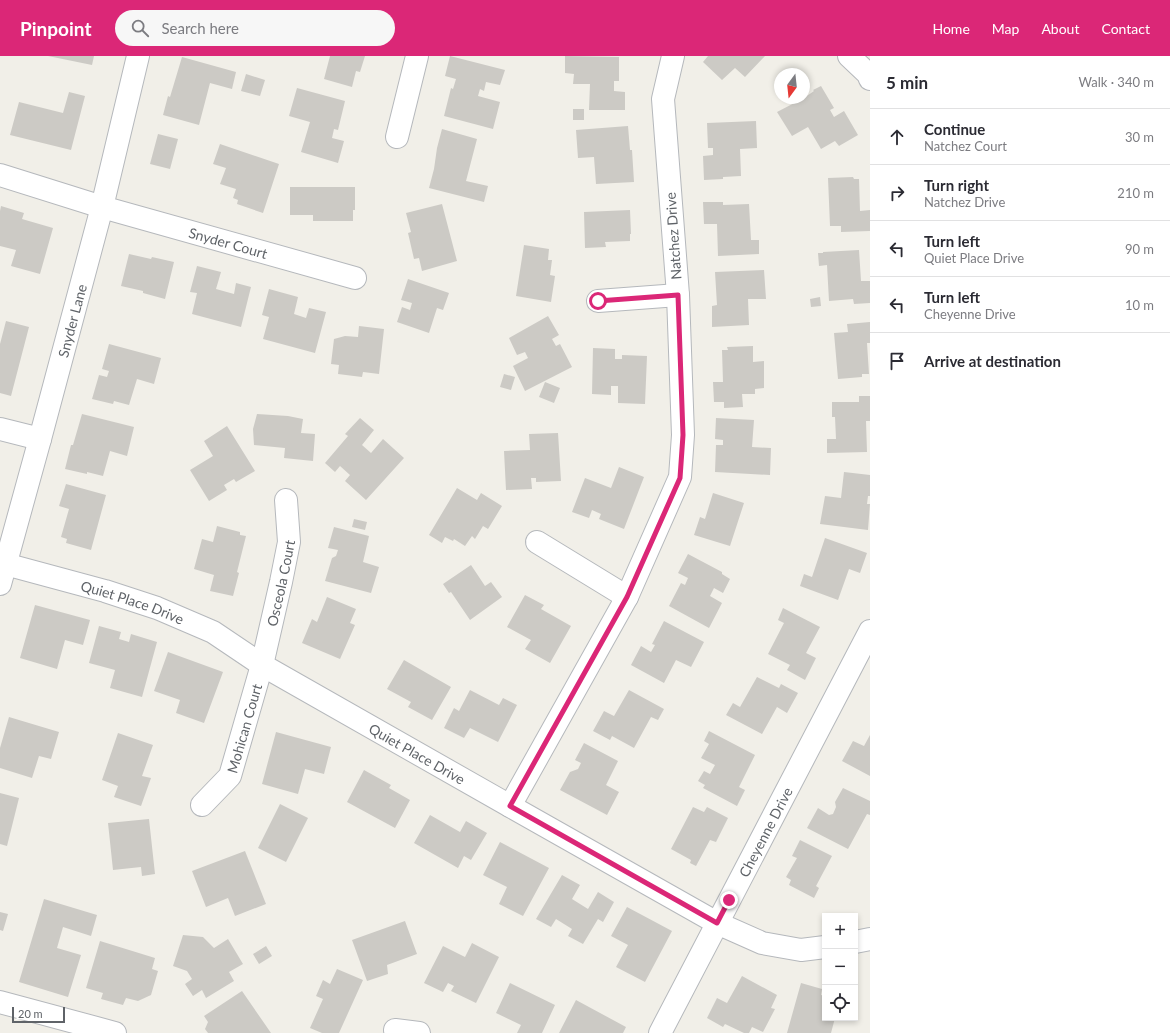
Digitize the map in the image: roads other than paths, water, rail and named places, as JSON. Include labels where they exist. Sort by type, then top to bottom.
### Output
[{"type":"street","name":"Snyder Lane","points":[[3,574],[102,207],[138,56]]},
{"type":"street","points":[[397,137],[417,56]]},
{"type":"street","name":"Natchez Drive","points":[[510,806],[627,597],[680,478],[683,435],[678,295],[663,99],[673,56]]},
{"type":"street","points":[[849,56],[868,74],[870,78]]},
{"type":"street","name":"Snyder Court","points":[[0,175],[102,207],[355,278]]},
{"type":"street","points":[[598,301],[678,295]]},
{"type":"street","points":[[0,429],[40,440]]},
{"type":"street","name":"Osceola Court","points":[[262,665],[289,542],[286,500]]},
{"type":"street","points":[[537,542],[627,597]]},
{"type":"street","name":"Quiet Place Drive","points":[[3,574],[105,591],[157,608],[213,632],[262,665],[717,923],[762,943],[801,950],[822,947]]},
{"type":"street","name":"Cheyenne Drive","points":[[660,1033],[870,631]]},
{"type":"street","name":"Mohican Court","points":[[202,805],[230,776],[262,665]]},
{"type":"street","points":[[858,941],[870,939]]},
{"type":"street","points":[[0,1002],[115,1033]]},
{"type":"street","points":[[395,1030],[419,1033]]}]
